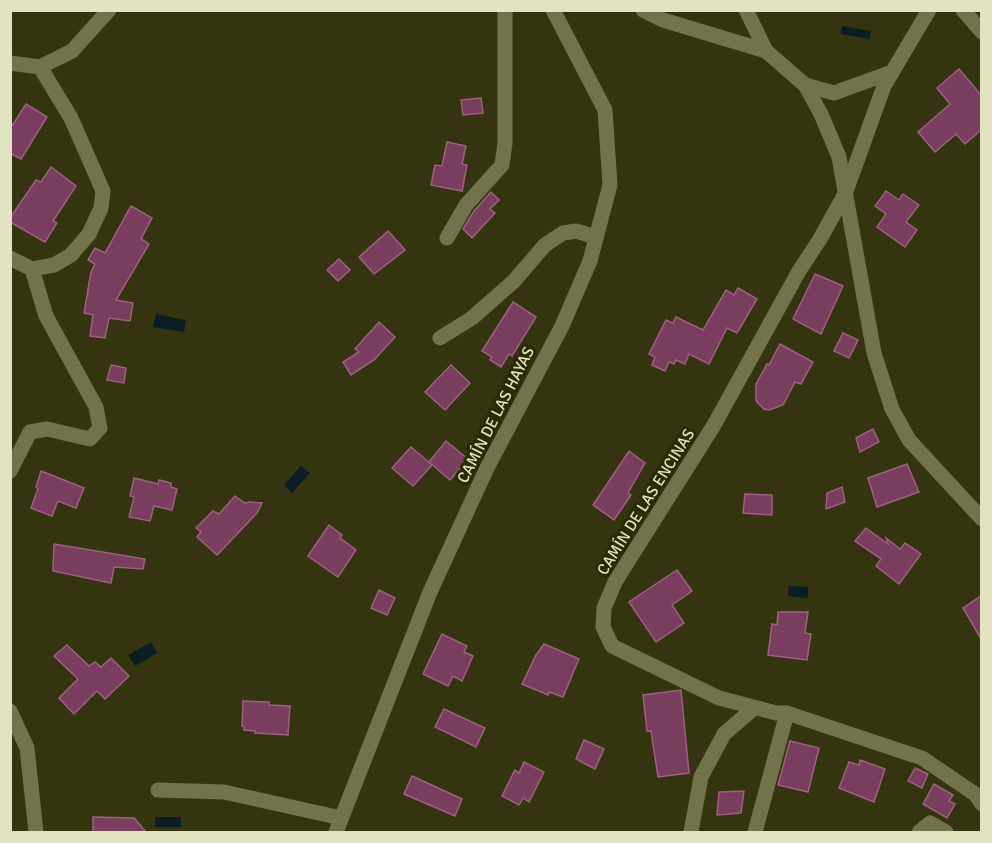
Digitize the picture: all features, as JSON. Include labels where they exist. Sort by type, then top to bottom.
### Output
[{"type":"street","points":[[10,63],[40,67],[72,51],[109,10]]},
{"type":"street","points":[[447,238],[466,205],[502,165],[505,143],[505,10]]},
{"type":"street","name":"CAMÍN DE LAS HAYAS","points":[[339,826],[430,591],[487,468],[562,326],[590,261],[610,184],[605,110],[553,10]]},
{"type":"street","points":[[644,10],[663,20],[766,51]]},
{"type":"street","points":[[746,10],[766,51],[805,85],[821,114],[839,157],[874,352],[892,409],[909,440],[981,519]]},
{"type":"street","name":"CAMÍN DE LAS ENCINAS","points":[[929,10],[884,86],[844,194],[720,416],[615,582],[604,609],[603,627],[612,646],[719,698],[776,713],[787,713],[922,758],[975,794],[981,804]]},
{"type":"street","points":[[963,10],[981,32]]},
{"type":"street","points":[[10,258],[32,269],[54,265],[71,255],[89,234],[101,208],[103,191],[71,118],[40,67]]},
{"type":"street","points":[[805,85],[834,93],[892,72]]},
{"type":"street","points":[[440,339],[472,318],[513,282],[545,245],[562,233],[576,231],[596,237]]},
{"type":"street","points":[[10,471],[30,432],[47,429],[90,438],[100,428],[96,407],[46,316],[32,269]]},
{"type":"street","points":[[691,832],[701,777],[724,734],[754,708]]},
{"type":"street","points":[[10,711],[27,748],[33,830]]},
{"type":"street","points":[[755,832],[787,713]]},
{"type":"street","points":[[158,790],[224,792],[339,826]]},
{"type":"street","points":[[919,832],[930,823],[946,832]]},
{"type":"water","points":[[842,26],[871,31],[869,39],[841,34]]},
{"type":"water","points":[[156,314],[186,320],[184,332],[153,327]]},
{"type":"water","points":[[301,466],[310,473],[292,493],[284,485]]},
{"type":"water","points":[[789,586],[808,587],[808,598],[788,596]]},
{"type":"water","points":[[151,642],[157,653],[135,666],[128,655]]},
{"type":"water","points":[[155,817],[181,817],[181,827],[155,827]]},
{"type":"building","points":[[959,69],[981,95],[981,130],[965,144],[956,134],[935,152],[918,132],[950,104],[937,88]]},
{"type":"building","points":[[481,98],[483,113],[463,115],[461,100]]},
{"type":"building","points":[[26,104],[47,117],[21,159],[10,153],[10,129]]},
{"type":"building","points":[[447,142],[466,146],[462,164],[467,165],[462,191],[431,185],[435,165],[442,166]]},
{"type":"building","points":[[51,167],[76,186],[53,221],[57,223],[45,242],[10,222],[10,218],[36,180],[41,182]]},
{"type":"building","points":[[886,191],[899,200],[903,194],[919,205],[906,222],[917,230],[905,247],[877,227],[886,214],[875,206]]},
{"type":"building","points":[[491,192],[499,200],[490,209],[495,213],[472,238],[463,229],[474,211]]},
{"type":"building","points":[[131,206],[152,218],[141,239],[149,244],[116,300],[133,303],[130,321],[109,318],[105,338],[90,336],[93,315],[84,313],[91,272],[95,264],[88,260],[95,248],[105,253]]},
{"type":"building","points":[[388,231],[405,250],[374,274],[359,257]]},
{"type":"building","points":[[339,259],[350,270],[338,281],[327,270]]},
{"type":"building","points":[[815,274],[843,286],[821,334],[793,319]]},
{"type":"building","points":[[738,288],[757,299],[737,333],[727,328],[709,364],[689,354],[685,364],[676,360],[674,364],[669,362],[665,371],[652,365],[655,357],[649,354],[666,320],[673,323],[676,317],[703,330],[726,290],[734,295]]},
{"type":"building","points":[[513,302],[536,317],[512,356],[509,354],[501,367],[490,360],[492,357],[482,351]]},
{"type":"building","points":[[379,322],[395,337],[374,360],[351,375],[343,362],[359,352],[355,349]]},
{"type":"building","points":[[843,333],[858,340],[849,358],[834,351]]},
{"type":"building","points":[[780,344],[813,362],[801,384],[795,382],[783,405],[769,410],[764,409],[756,401],[756,384]]},
{"type":"building","points":[[111,365],[126,368],[124,383],[107,380]]},
{"type":"building","points":[[451,365],[470,383],[445,410],[425,392]]},
{"type":"building","points":[[873,429],[879,442],[860,452],[856,438]]},
{"type":"building","points":[[446,441],[468,459],[450,480],[429,462]]},
{"type":"building","points":[[411,447],[432,465],[413,486],[392,468]]},
{"type":"building","points":[[629,451],[645,463],[628,493],[631,495],[614,520],[593,505]]},
{"type":"building","points":[[907,464],[919,492],[877,507],[868,478]]},
{"type":"building","points":[[41,471],[84,488],[76,508],[58,501],[52,516],[31,508],[38,489],[36,487]]},
{"type":"building","points":[[134,478],[158,484],[159,480],[171,483],[171,487],[177,489],[172,510],[154,506],[150,521],[129,517],[134,497],[130,496]]},
{"type":"building","points":[[842,487],[845,502],[826,509],[827,493]]},
{"type":"building","points":[[745,494],[772,495],[772,515],[743,513]]},
{"type":"building","points":[[235,496],[245,503],[262,503],[257,513],[217,555],[197,537],[201,532],[196,528],[213,511],[219,514]]},
{"type":"building","points":[[329,525],[342,535],[340,538],[356,550],[338,577],[308,556]]},
{"type":"building","points":[[866,528],[888,544],[886,538],[900,549],[905,543],[921,554],[899,584],[876,566],[881,559],[855,541]]},
{"type":"building","points":[[54,544],[145,559],[143,569],[114,567],[111,583],[53,571]]},
{"type":"building","points":[[677,570],[692,591],[672,605],[684,623],[656,642],[629,602]]},
{"type":"building","points":[[379,590],[395,598],[387,615],[371,608]]},
{"type":"building","points":[[981,596],[981,639],[963,608]]},
{"type":"building","points":[[778,612],[808,612],[805,633],[811,634],[807,660],[768,655],[772,624],[777,625]]},
{"type":"building","points":[[442,634],[467,646],[464,652],[473,656],[462,681],[453,676],[448,686],[423,674]]},
{"type":"building","points":[[544,644],[579,659],[563,697],[549,692],[548,695],[522,684]]},
{"type":"building","points":[[67,645],[89,666],[95,662],[101,667],[111,658],[129,676],[105,699],[97,691],[74,714],[59,698],[78,679],[54,656]]},
{"type":"building","points":[[681,690],[689,773],[658,777],[651,731],[647,731],[643,695]]},
{"type":"building","points":[[243,701],[290,706],[288,735],[244,730],[242,726]]},
{"type":"building","points":[[444,709],[485,728],[476,747],[435,727]]},
{"type":"building","points":[[584,740],[604,749],[595,769],[576,759]]},
{"type":"building","points":[[790,741],[819,748],[808,792],[778,785]]},
{"type":"building","points":[[860,760],[885,769],[874,802],[839,788],[849,762],[859,765]]},
{"type":"building","points":[[524,762],[544,772],[529,802],[523,798],[519,805],[502,796],[515,770],[519,773]]},
{"type":"building","points":[[915,768],[928,774],[922,788],[908,781]]},
{"type":"building","points":[[412,776],[462,799],[455,816],[404,794]]},
{"type":"building","points":[[934,784],[953,795],[949,801],[955,804],[947,818],[923,804]]},
{"type":"building","points":[[744,791],[741,813],[717,815],[719,792]]},
{"type":"building","points":[[93,817],[134,818],[146,832],[93,832]]}]
